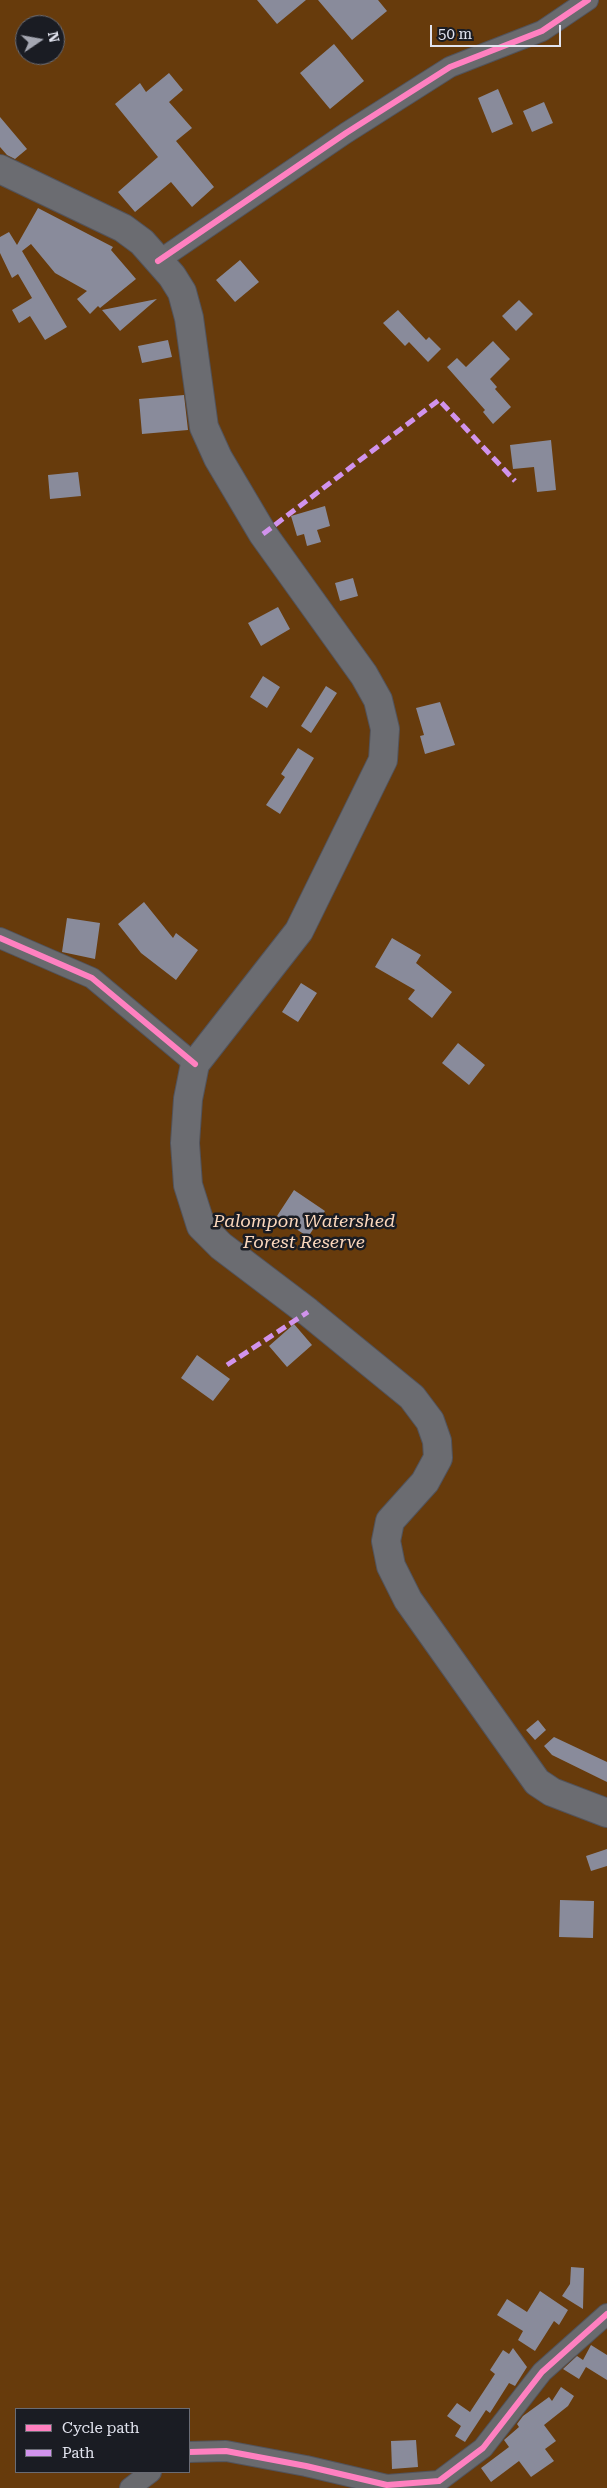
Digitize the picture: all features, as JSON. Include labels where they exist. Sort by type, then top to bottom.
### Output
[{"type":"main road","points":[[0,169],[123,228],[142,242],[172,276],[182,292],[188,318],[204,427],[218,458],[262,534],[364,676],[378,700],[385,729],[383,760],[299,931],[195,1064],[188,1099],[184,1143],[188,1185],[202,1226],[221,1246],[308,1312],[412,1397],[430,1421],[437,1442],[438,1458],[425,1482],[390,1521],[386,1541],[391,1566],[408,1600],[537,1782],[552,1792],[607,1812]]},
{"type":"street","points":[[158,260],[450,67],[542,31],[588,0]]},
{"type":"street","points":[[0,938],[92,978],[195,1064]]},
{"type":"street","points":[[190,2452],[226,2452],[306,2466],[387,2485],[439,2481],[483,2448],[542,2372],[607,2314]]},
{"type":"street","points":[[130,2488],[150,2473]]},
{"type":"green space","name":"Palompon Watershed Forest Reserve","points":[[0,0],[607,0],[607,2488],[0,2488]]},
{"type":"building","points":[[257,0],[306,0],[277,24]]},
{"type":"building","points":[[318,0],[378,0],[387,11],[352,40]]},
{"type":"building","points":[[334,44],[364,81],[330,109],[300,73]]},
{"type":"building","points":[[169,73],[183,90],[169,102],[192,128],[176,141],[214,187],[192,207],[171,182],[135,212],[118,192],[158,157],[115,104],[140,83],[146,92]]},
{"type":"building","points":[[498,89],[513,124],[492,133],[478,98]]},
{"type":"building","points":[[544,102],[553,123],[532,132],[523,111]]},
{"type":"building","points":[[0,117],[27,149],[15,159],[7,155],[0,147]]},
{"type":"building","points":[[38,208],[113,247],[111,250],[136,279],[100,308],[98,306],[90,314],[77,299],[87,291],[55,273],[31,244],[22,251],[67,327],[45,340],[30,316],[19,323],[12,310],[32,298],[18,274],[12,278],[0,253],[0,237],[9,232],[17,245]]},
{"type":"building","points":[[240,260],[259,282],[235,302],[216,280]]},
{"type":"building","points":[[157,299],[120,331],[102,310]]},
{"type":"building","points":[[519,300],[533,314],[516,331],[502,316]]},
{"type":"building","points":[[398,310],[426,340],[429,337],[441,349],[428,362],[409,342],[405,346],[383,323]]},
{"type":"building","points":[[168,340],[172,357],[142,363],[138,346]]},
{"type":"building","points":[[493,341],[510,359],[490,379],[497,387],[495,389],[511,407],[493,424],[483,412],[485,410],[447,367],[457,358],[466,367]]},
{"type":"building","points":[[184,395],[188,430],[142,434],[139,399]]},
{"type":"building","points":[[551,440],[556,490],[537,492],[534,467],[513,469],[510,445]]},
{"type":"building","points":[[78,472],[81,496],[50,499],[48,475]]},
{"type":"building","points":[[325,506],[330,526],[317,530],[321,542],[307,546],[304,534],[297,536],[291,516]]},
{"type":"building","points":[[353,578],[358,596],[340,601],[335,583]]},
{"type":"building","points":[[278,607],[290,629],[261,646],[248,623]]},
{"type":"building","points":[[263,676],[280,687],[267,708],[250,697]]},
{"type":"building","points":[[326,686],[337,693],[311,733],[301,726]]},
{"type":"building","points":[[440,702],[455,745],[425,754],[420,736],[424,735],[416,708]]},
{"type":"building","points":[[298,748],[314,758],[280,814],[266,805],[285,777],[281,774]]},
{"type":"building","points":[[144,902],[173,938],[176,933],[198,950],[176,980],[141,953],[118,924]]},
{"type":"building","points":[[67,918],[100,923],[95,959],[62,952]]},
{"type":"building","points":[[392,938],[421,955],[416,963],[452,992],[432,1018],[408,999],[415,990],[375,967]]},
{"type":"building","points":[[301,983],[317,993],[298,1022],[282,1012]]},
{"type":"building","points":[[458,1043],[485,1065],[469,1085],[442,1063]]},
{"type":"building","points":[[294,1190],[325,1211],[308,1237],[277,1216]]},
{"type":"building","points":[[294,1324],[312,1345],[287,1367],[269,1346]]},
{"type":"building","points":[[197,1355],[230,1379],[213,1401],[181,1378]]},
{"type":"building","points":[[538,1720],[546,1730],[535,1740],[526,1730]]},
{"type":"building","points":[[554,1737],[607,1762],[607,1782],[552,1755],[544,1746]]},
{"type":"building","points":[[607,1849],[607,1866],[591,1871],[586,1856]]},
{"type":"building","points":[[560,1900],[594,1901],[593,1938],[559,1937]]},
{"type":"building","points":[[571,2267],[584,2268],[583,2309],[562,2296],[570,2284]]},
{"type":"building","points":[[540,2291],[568,2310],[559,2325],[554,2321],[535,2351],[518,2340],[523,2331],[497,2315],[507,2299],[527,2312]]},
{"type":"building","points":[[591,2345],[607,2355],[607,2380],[586,2367],[579,2379],[563,2369],[577,2356],[583,2360]]},
{"type":"building","points":[[513,2348],[527,2367],[515,2386],[509,2383],[490,2413],[486,2410],[465,2442],[455,2436],[461,2426],[447,2416],[457,2403],[470,2412],[495,2374],[490,2370],[503,2350],[509,2354]]},
{"type":"building","points":[[561,2387],[574,2396],[568,2406],[544,2425],[556,2441],[545,2449],[554,2461],[531,2477],[519,2461],[491,2482],[481,2468],[509,2447],[504,2440],[519,2427],[517,2424],[523,2416],[549,2397],[552,2401]]},
{"type":"building","points":[[416,2440],[418,2467],[392,2469],[391,2441]]},
{"type":"marked path","points":[[263,534],[439,400],[515,481]]},
{"type":"marked path","points":[[227,1365],[308,1312]]},
{"type":"cycle path","points":[[158,261],[346,133],[450,67],[542,31],[588,0]]},
{"type":"cycle path","points":[[0,938],[92,978],[195,1064]]},
{"type":"cycle path","points":[[190,2452],[226,2451],[306,2466],[387,2485],[439,2481],[483,2448],[542,2372],[607,2314]]}]
